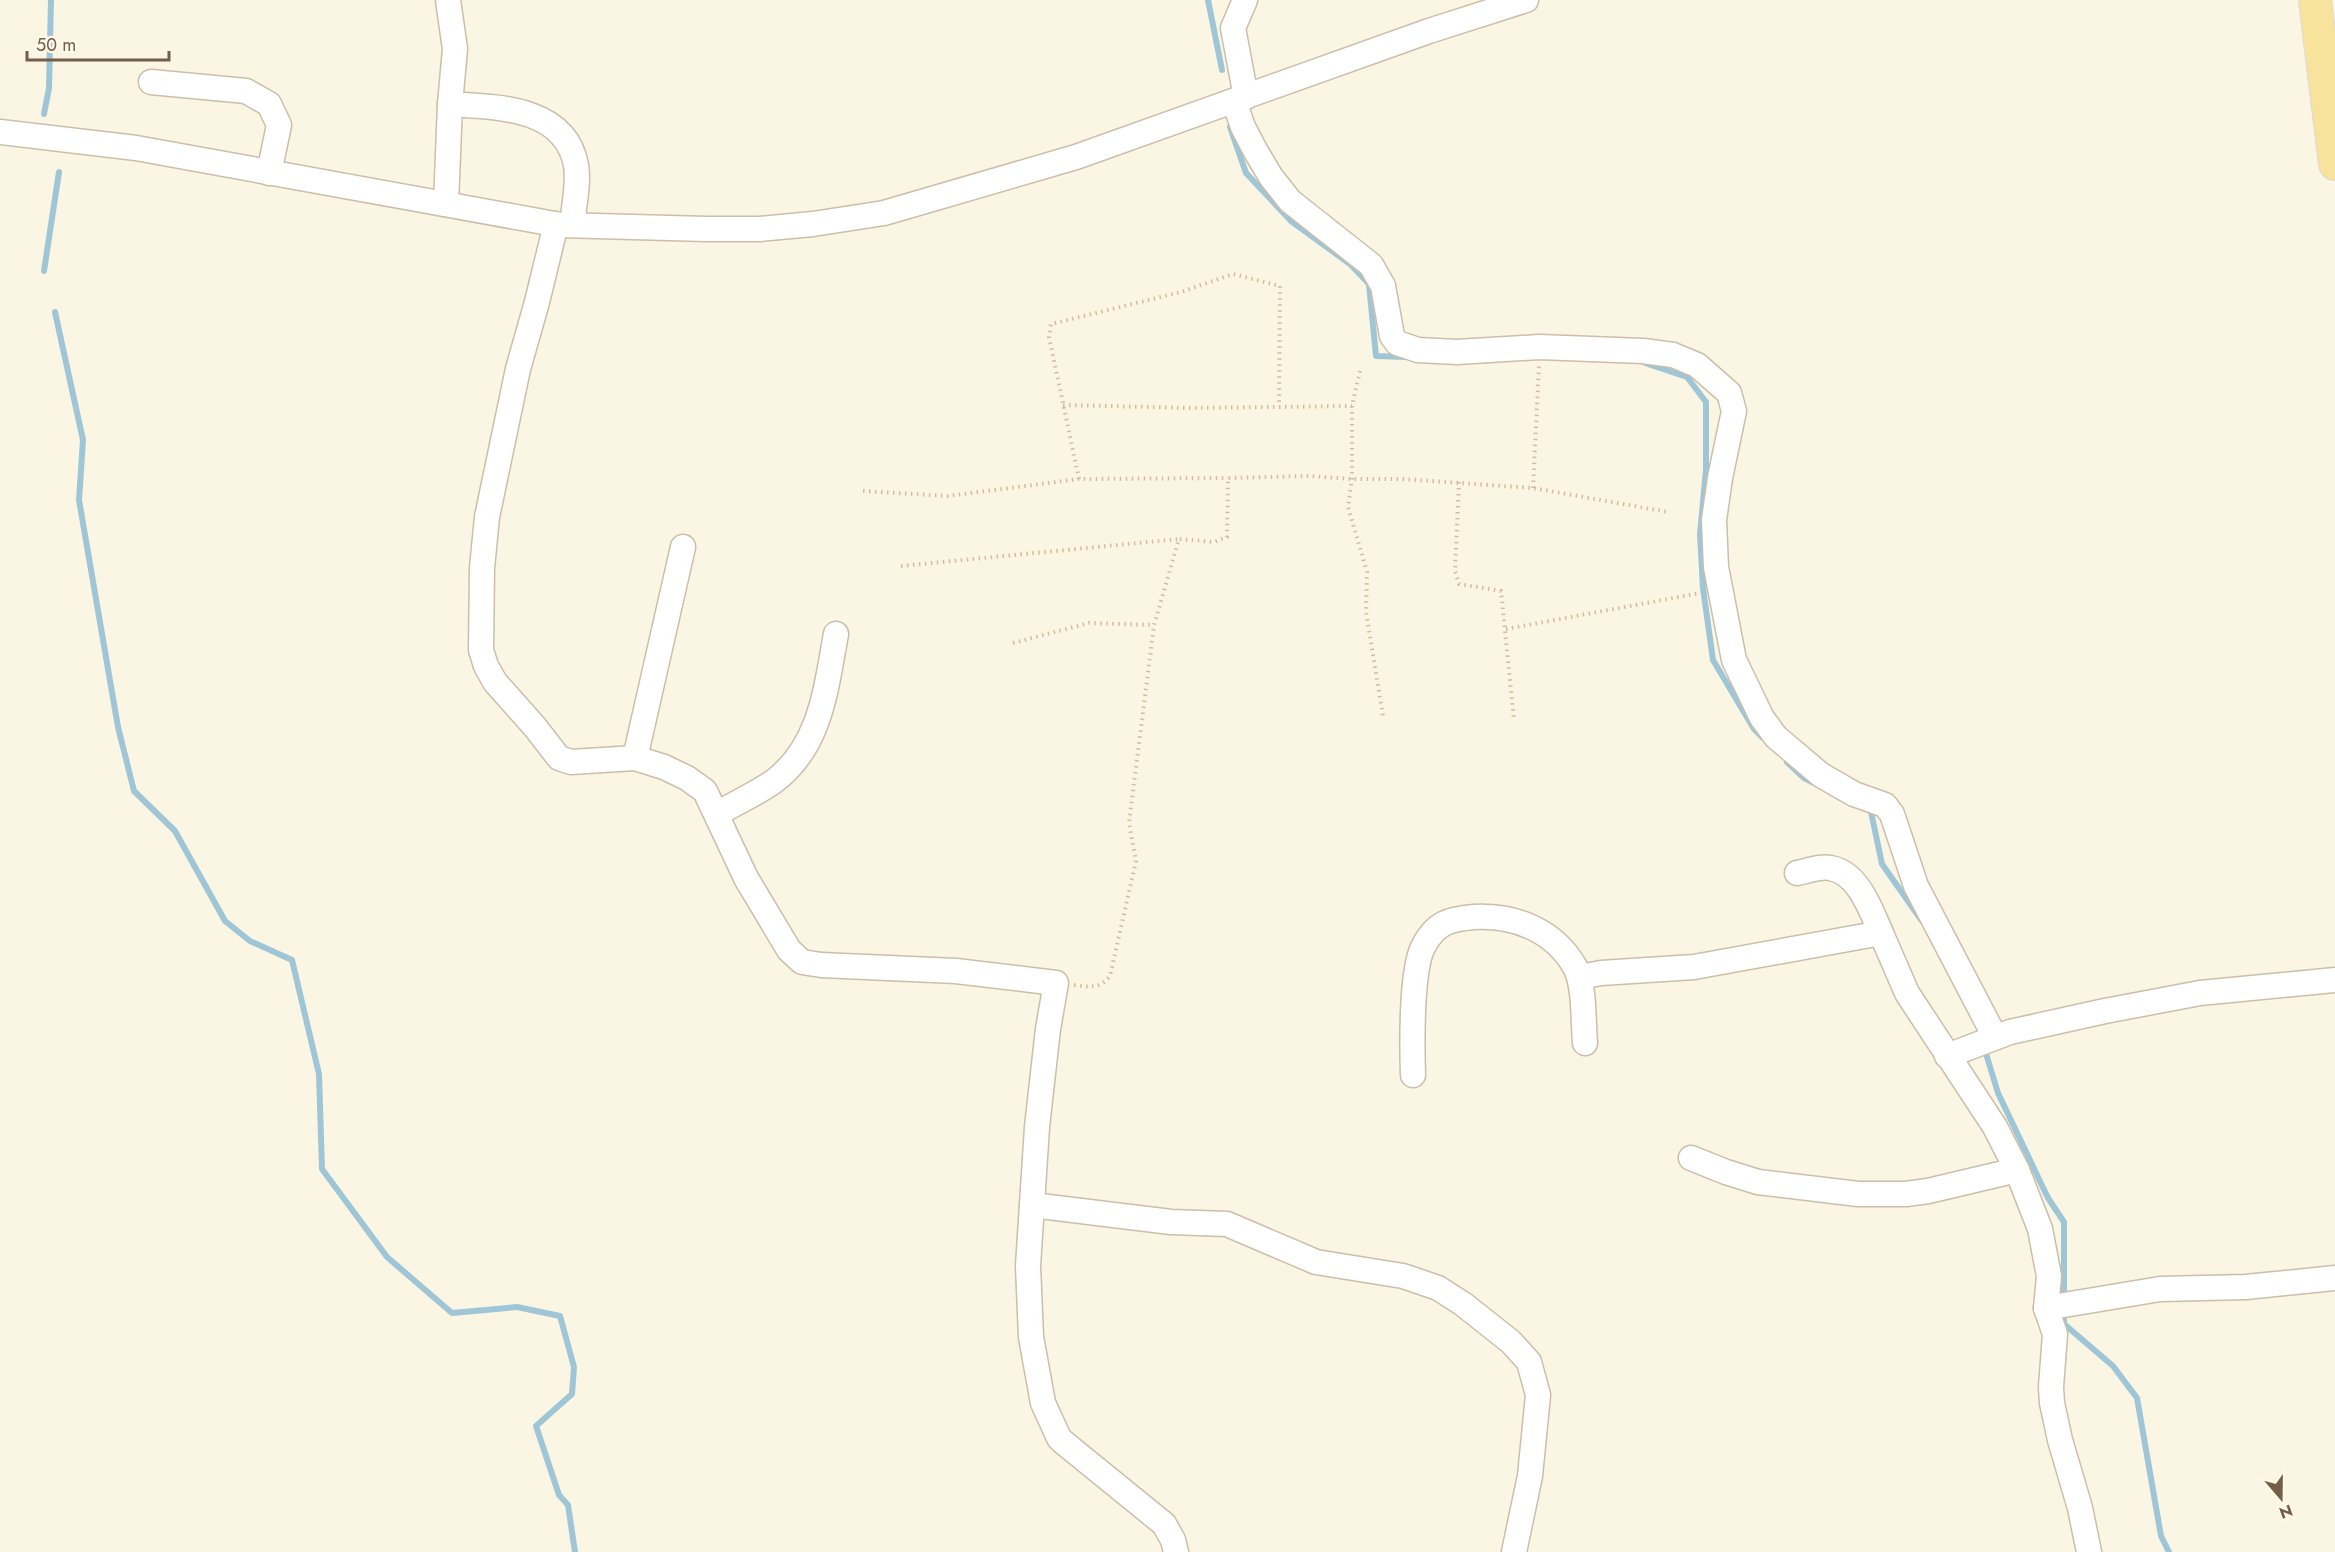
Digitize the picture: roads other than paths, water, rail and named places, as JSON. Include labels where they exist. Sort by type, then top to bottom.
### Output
[{"type":"main road","points":[[2315,0],[2335,165]]},
{"type":"street","points":[[446,204],[454,49],[448,0]]},
{"type":"street","points":[[1245,0],[1233,28],[1244,127],[1271,177],[1290,201],[1371,265],[1383,286],[1392,336],[1396,343],[1418,350],[1457,352],[1539,347],[1643,351],[1673,355],[1697,365],[1729,393],[1734,411],[1714,520],[1716,567],[1734,660],[1762,718],[1776,737],[1821,775],[1854,794],[1885,805],[1892,814],[1916,886],[1991,1039]]},
{"type":"street","points":[[0,132],[136,148],[564,224],[706,230],[760,229],[813,224],[884,213],[1076,157],[1429,31],[1526,0]]},
{"type":"street","points":[[151,82],[246,91],[269,105],[279,125],[269,173]]},
{"type":"street","points":[[450,104],[507,108],[528,113],[553,127],[567,143],[575,162],[577,176],[518,369],[487,517],[482,568],[481,650],[486,666],[495,682],[559,758],[571,762],[634,758],[664,767],[687,778],[705,791],[746,878],[789,950],[802,962],[821,965],[956,971],[1056,983],[1048,1029],[1037,1126],[1028,1266],[1031,1337],[1043,1403],[1059,1438],[1164,1524],[1176,1552]]},
{"type":"street","points":[[634,758],[683,547]]},
{"type":"street","points":[[717,814],[773,781],[799,758],[819,717],[836,634]]},
{"type":"street","points":[[1797,873],[1828,867],[1846,873],[1868,905],[1907,993],[1951,1054],[1995,1127],[2017,1170],[2044,1242],[2049,1276],[2061,1306],[2055,1334],[2052,1403],[2060,1440],[2080,1508],[2089,1552]]},
{"type":"street","points":[[1413,1075],[1412,1033],[1422,949],[1430,935],[1442,923],[1454,918],[1494,916],[1522,922],[1561,946],[1580,977],[1585,1043]]},
{"type":"street","points":[[1580,977],[1601,973],[1694,967],[1881,933]]},
{"type":"street","points":[[1951,1054],[1991,1039],[2105,1011],[2200,993],[2335,980]]},
{"type":"street","points":[[1691,1158],[1758,1182],[1858,1194],[1906,1194],[1929,1191],[2017,1170]]},
{"type":"street","points":[[1032,1205],[1170,1222],[1227,1224],[1316,1262],[1403,1276],[1438,1288],[1463,1304],[1511,1342],[1529,1362],[1538,1395],[1530,1476],[1514,1552]]},
{"type":"street","points":[[2061,1306],[2160,1289],[2246,1287],[2335,1278]]},
{"type":"waterway","points":[[44,114],[49,88],[51,0]]},
{"type":"waterway","points":[[1208,0],[1222,70]]},
{"type":"waterway","points":[[1230,127],[1246,173],[1291,221],[1350,264],[1369,284],[1376,356],[1407,357]]},
{"type":"waterway","points":[[44,271],[59,172]]},
{"type":"waterway","points":[[55,312],[83,440],[79,500],[118,727],[134,791],[175,831],[225,921],[250,941],[292,960],[319,1074],[322,1169],[387,1257],[452,1313],[517,1307],[560,1316],[574,1367],[572,1394],[536,1426],[559,1495],[568,1505],[575,1552]]},
{"type":"waterway","points":[[1645,363],[1687,377],[1706,402],[1706,470],[1700,534],[1703,588],[1713,660],[1754,729],[1763,738]]},
{"type":"waterway","points":[[1787,762],[1804,778],[1814,783]]},
{"type":"waterway","points":[[1870,807],[1882,864],[1922,921]]},
{"type":"waterway","points":[[1984,1047],[1998,1093],[2048,1198],[2064,1222],[2064,1301]]},
{"type":"waterway","points":[[2064,1311],[2064,1324],[2113,1366],[2137,1398],[2161,1536],[2169,1552]]}]
